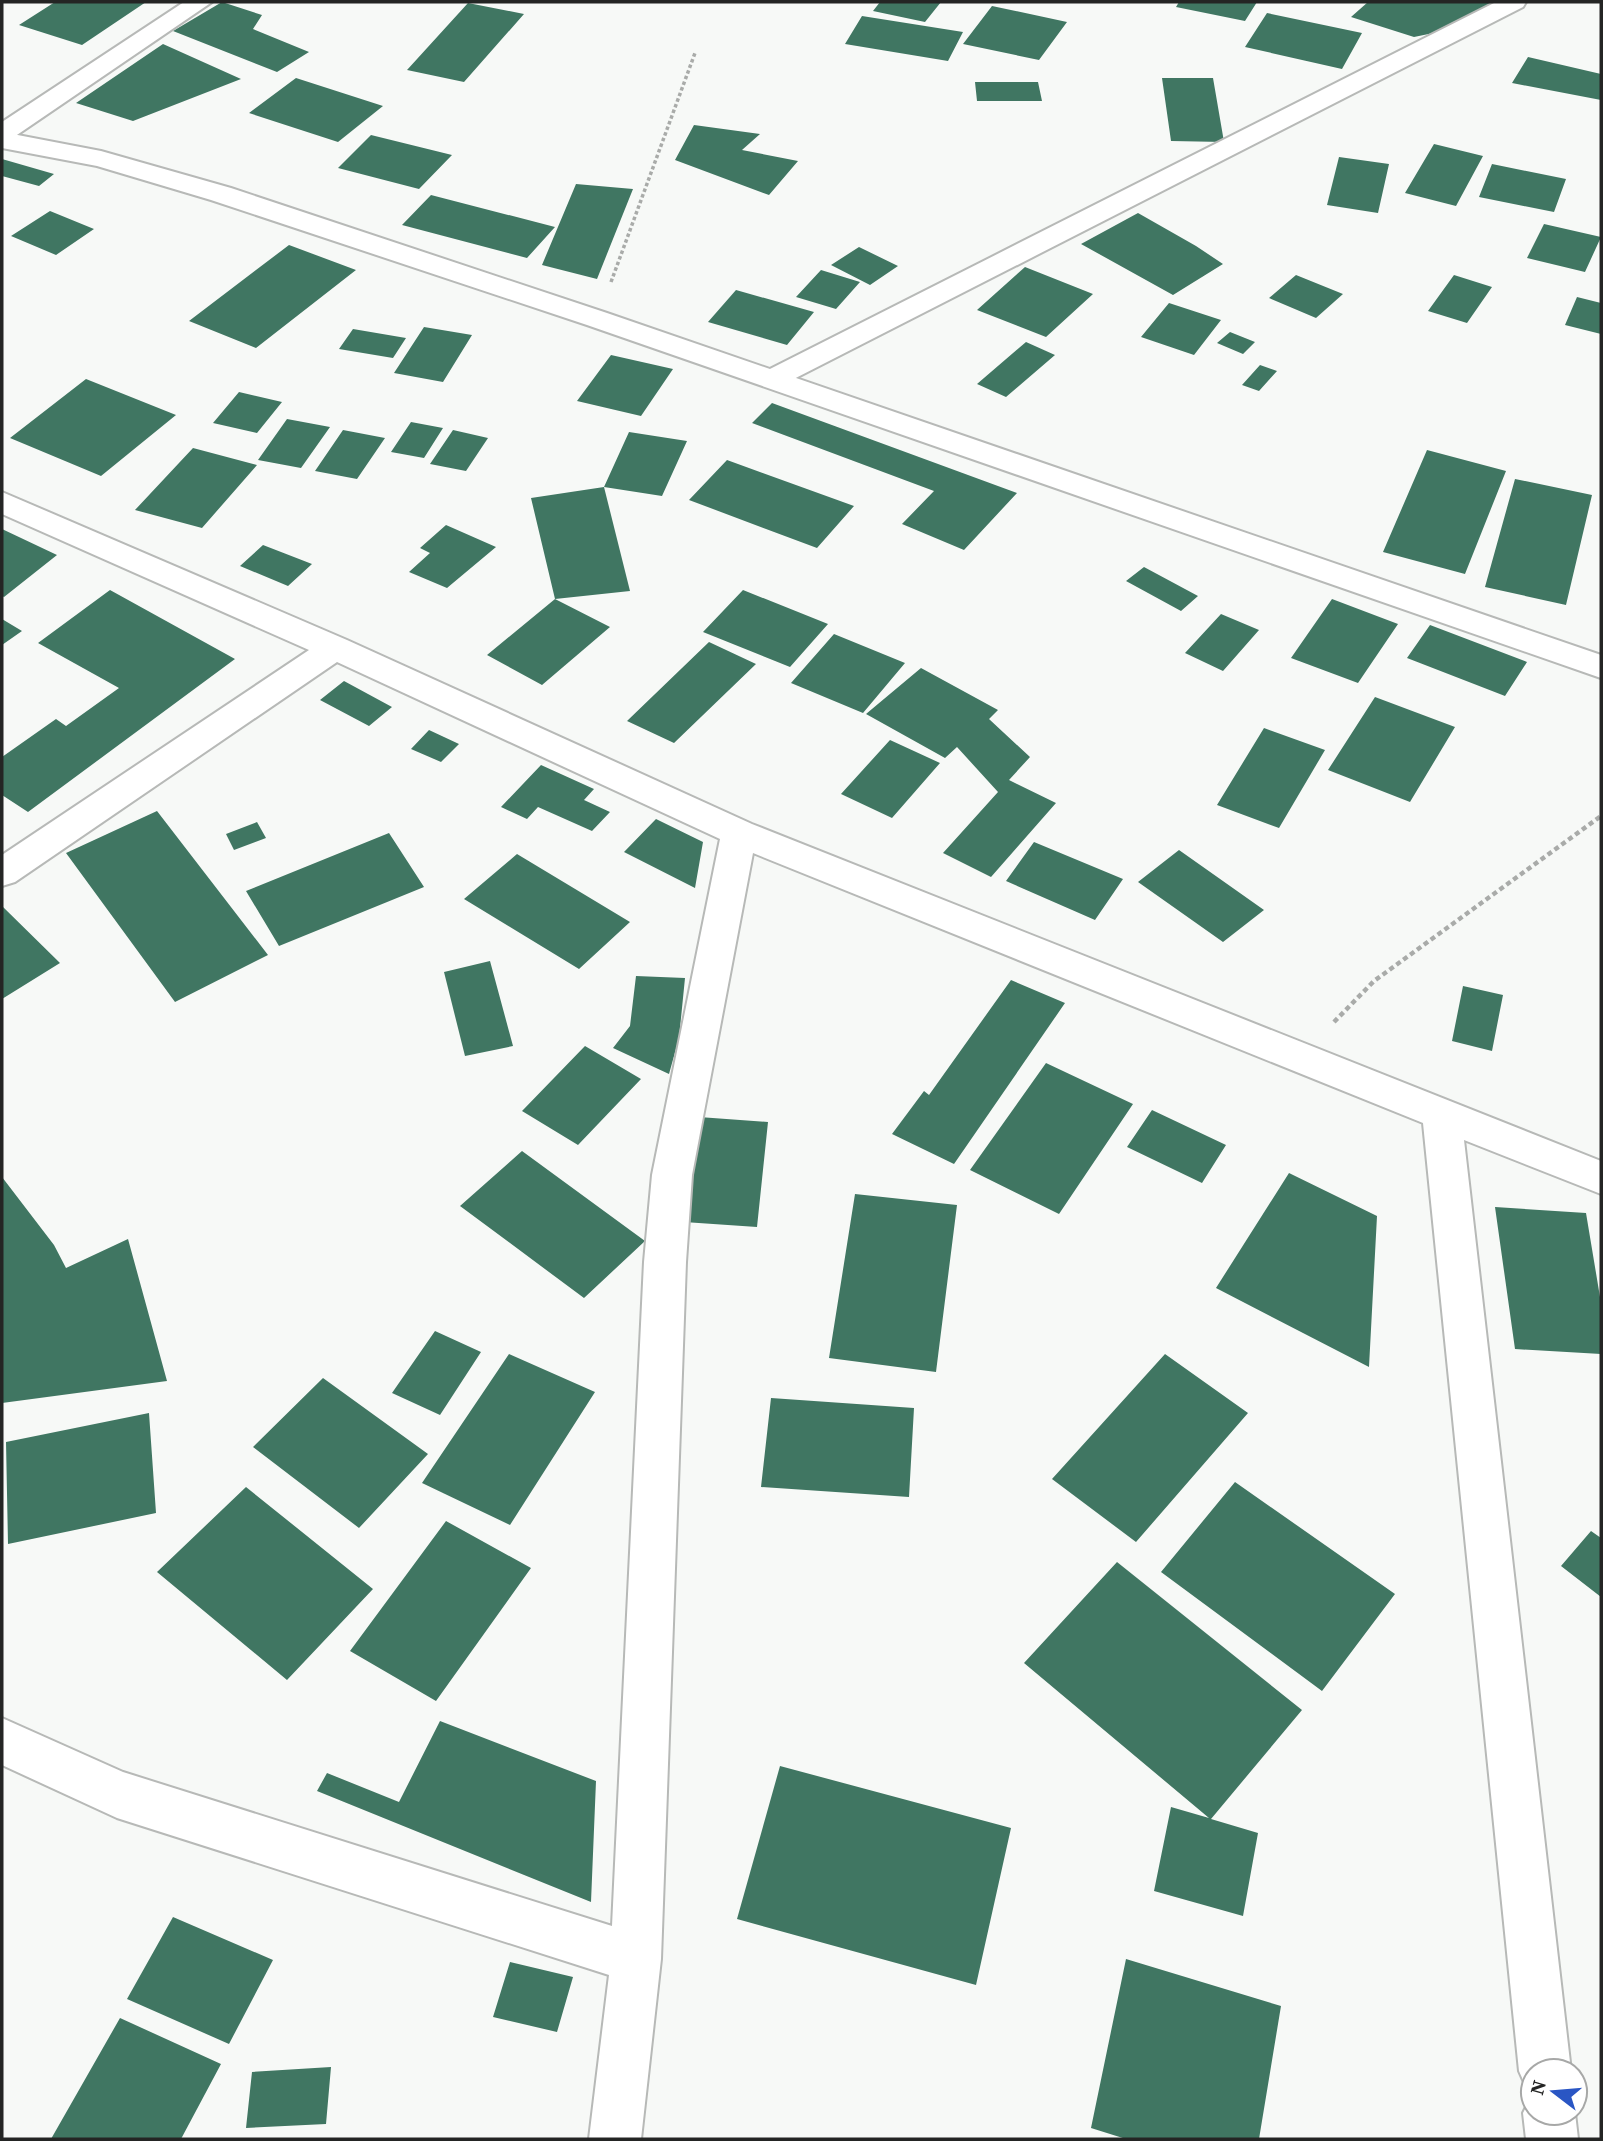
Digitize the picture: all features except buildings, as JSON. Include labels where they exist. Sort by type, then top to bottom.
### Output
[{"type":"street","points":[[2,132],[200,2]]},
{"type":"street","points":[[772,379],[1514,2]]},
{"type":"street","points":[[2,140],[101,159],[221,194],[597,319],[1601,667]]},
{"type":"street","points":[[2,502],[335,648],[739,833],[1601,1178]]},
{"type":"street","points":[[2,873],[335,648]]},
{"type":"street","points":[[615,2139],[636,1959],[664,1276],[672,1175],[739,833]]},
{"type":"street","points":[[1442,1115],[1543,2057]]},
{"type":"street","points":[[2,1741],[117,1794],[636,1959]]},
{"type":"path","points":[[597,319],[695,53]]},
{"type":"path","points":[[1299,1058],[1374,981],[1601,816]]}]
